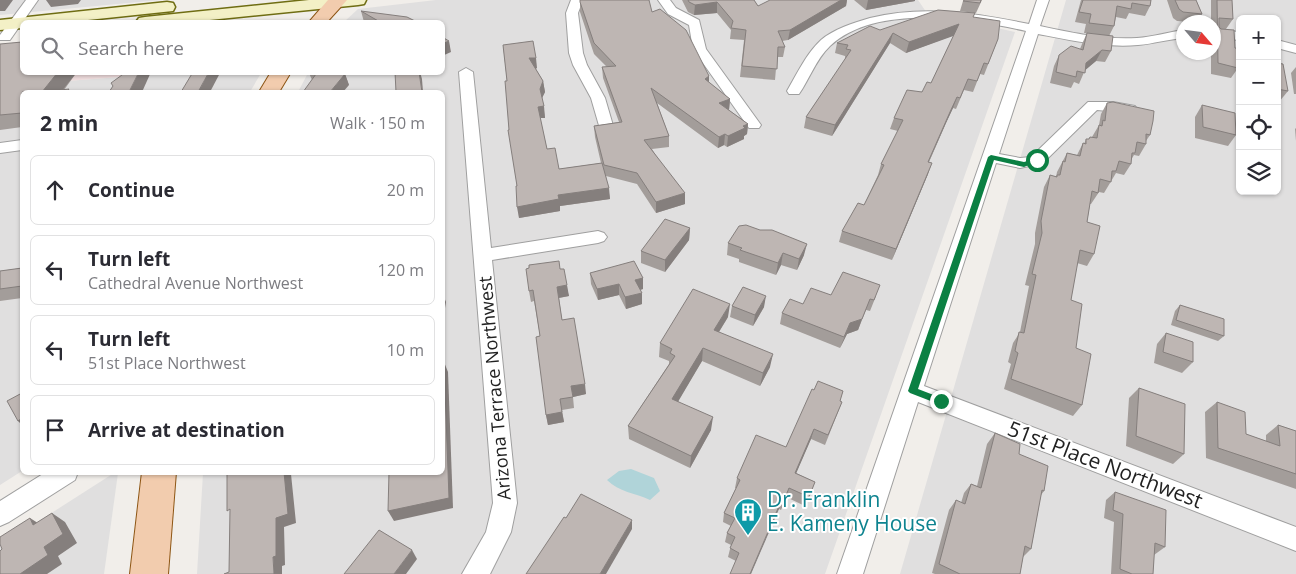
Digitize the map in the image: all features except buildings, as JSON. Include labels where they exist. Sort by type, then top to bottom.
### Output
[{"type":"main road","points":[[83,20],[237,0]]},
{"type":"main road","points":[[163,20],[358,0]]},
{"type":"main road","points":[[320,20],[337,1]]},
{"type":"main road","points":[[271,90],[279,75]]},
{"type":"main road","points":[[149,574],[159,475]]},
{"type":"street","points":[[13,29],[32,0]]},
{"type":"street","points":[[577,0],[572,13],[576,53],[580,65],[598,98],[607,129]]},
{"type":"street","points":[[664,0],[672,11],[695,23],[700,49],[754,125]]},
{"type":"street","points":[[850,574],[1044,0]]},
{"type":"street","points":[[794,91],[825,44],[845,32],[867,23],[900,16],[946,14],[990,19],[1081,38],[1117,42],[1150,40],[1176,35]]},
{"type":"street","points":[[1221,35],[1236,36]]},
{"type":"street","points":[[1281,45],[1296,49]]},
{"type":"street","name":"Arizona Terrace Northwest","points":[[466,72],[505,503],[503,521]]},
{"type":"street","points":[[991,157],[1019,164],[1030,163],[1037,160],[1093,105],[1113,106],[1131,110]]},
{"type":"street","points":[[0,148],[20,145]]},
{"type":"street","name":"Arizona Terrace Northwest","points":[[484,255],[598,237]]},
{"type":"street","name":"51st Place Northwest","points":[[913,391],[1296,539]]},
{"type":"street","points":[[0,514],[62,475]]},
{"type":"street","points":[[475,574],[494,546],[503,521]]},
{"type":"shaded area","points":[[0,0],[160,0],[0,15]]},
{"type":"shaded area","points":[[436,0],[918,0],[933,22],[975,23],[1015,32],[825,574],[197,574],[203,475],[445,475],[445,90],[299,90],[307,75],[445,75],[445,20],[346,20],[358,9]]},
{"type":"shaded area","points":[[1066,0],[1296,0],[1296,574],[900,574]]},
{"type":"shaded area","points":[[20,42],[20,75],[146,75],[0,86],[0,57],[11,43]]},
{"type":"shaded area","points":[[146,75],[260,75],[251,90],[20,90],[20,472],[0,485],[0,86]]},
{"type":"shaded area","points":[[111,475],[118,475],[104,574],[0,574],[0,546]]},
{"type":"water","points":[[631,469],[654,478],[660,491],[650,500],[622,490],[607,480],[619,471]]},
{"type":"place","name":"Dr. Franklin E. Kameny House","points":[[748,536]]},
{"type":"route","points":[[941,401],[913,391],[991,157],[1019,164],[1037,160]]}]
